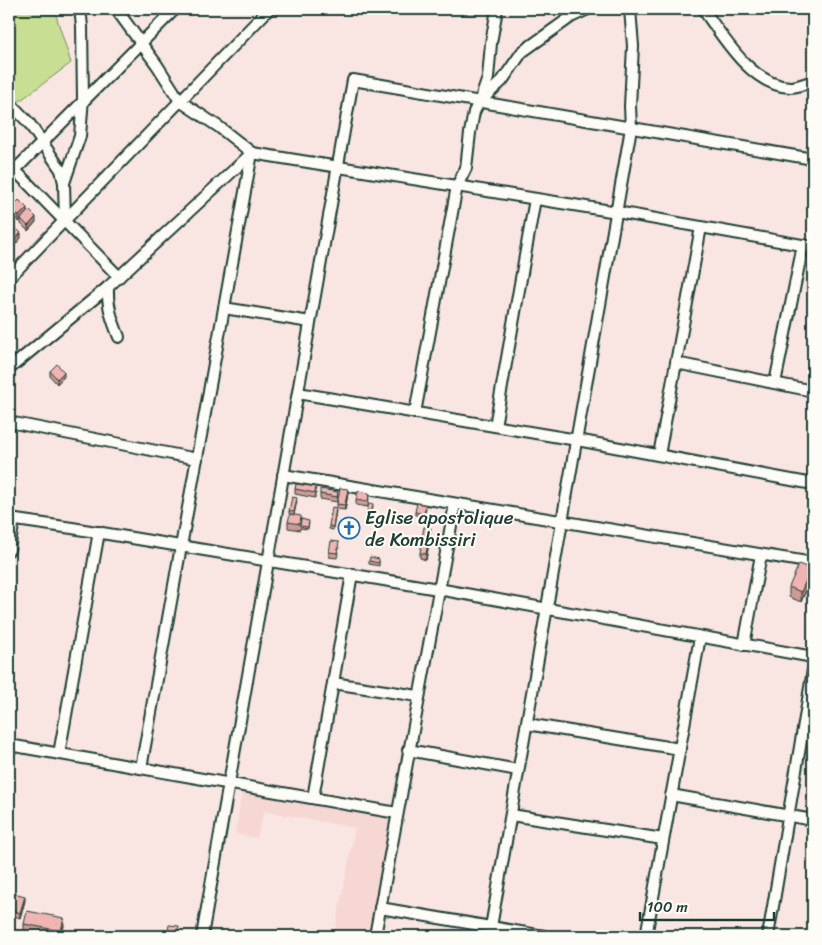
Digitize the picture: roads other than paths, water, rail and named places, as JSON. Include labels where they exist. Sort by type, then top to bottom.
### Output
[{"type":"street","points":[[64,183],[80,136],[83,101],[80,9]]},
{"type":"street","points":[[116,9],[157,65],[180,101],[219,127],[252,153],[616,212],[808,246],[775,384]]},
{"type":"street","points":[[119,278],[12,167],[43,141],[175,9]]},
{"type":"street","points":[[10,274],[65,222],[269,9]]},
{"type":"street","points":[[415,413],[457,186],[466,168],[474,112],[488,78],[497,9]]},
{"type":"street","points":[[479,102],[502,81],[522,52],[571,16],[588,9]]},
{"type":"street","points":[[491,927],[631,128],[630,106],[633,46],[630,9]]},
{"type":"street","points":[[703,9],[745,63],[758,76],[775,84],[792,87],[813,82]]},
{"type":"street","points":[[202,936],[353,80],[813,159]]},
{"type":"street","points":[[9,102],[30,122],[62,170],[65,222]]},
{"type":"street","points":[[9,369],[108,288],[252,153]]},
{"type":"street","points":[[141,768],[252,153]]},
{"type":"street","points":[[495,426],[535,199]]},
{"type":"street","points":[[659,455],[701,227]]},
{"type":"street","points":[[108,288],[110,315],[119,337]]},
{"type":"street","points":[[224,308],[310,322]]},
{"type":"street","points":[[676,363],[813,391]]},
{"type":"street","points":[[298,393],[576,440],[813,484]]},
{"type":"street","points":[[9,422],[197,459]]},
{"type":"street","points":[[283,475],[813,563]]},
{"type":"street","points":[[374,936],[455,504]]},
{"type":"street","points":[[9,550],[12,519],[438,588],[813,657]]},
{"type":"street","points":[[59,754],[99,532]]},
{"type":"street","points":[[744,645],[761,554]]},
{"type":"street","points":[[312,798],[352,574]]},
{"type":"street","points":[[646,936],[700,636]]},
{"type":"street","points":[[768,936],[813,670]]},
{"type":"street","points":[[333,683],[418,696]]},
{"type":"street","points":[[526,724],[680,749]]},
{"type":"street","points":[[9,745],[397,813]]},
{"type":"street","points":[[408,750],[518,770]]},
{"type":"street","points":[[671,795],[813,820]]},
{"type":"street","points":[[510,815],[663,840]]},
{"type":"street","points":[[380,908],[544,936]]},
{"type":"water","points":[[445,9],[483,9],[482,13],[470,15]]},
{"type":"place","name":"Eglise apostolique de Kombissiri","points":[[349,528]]}]
